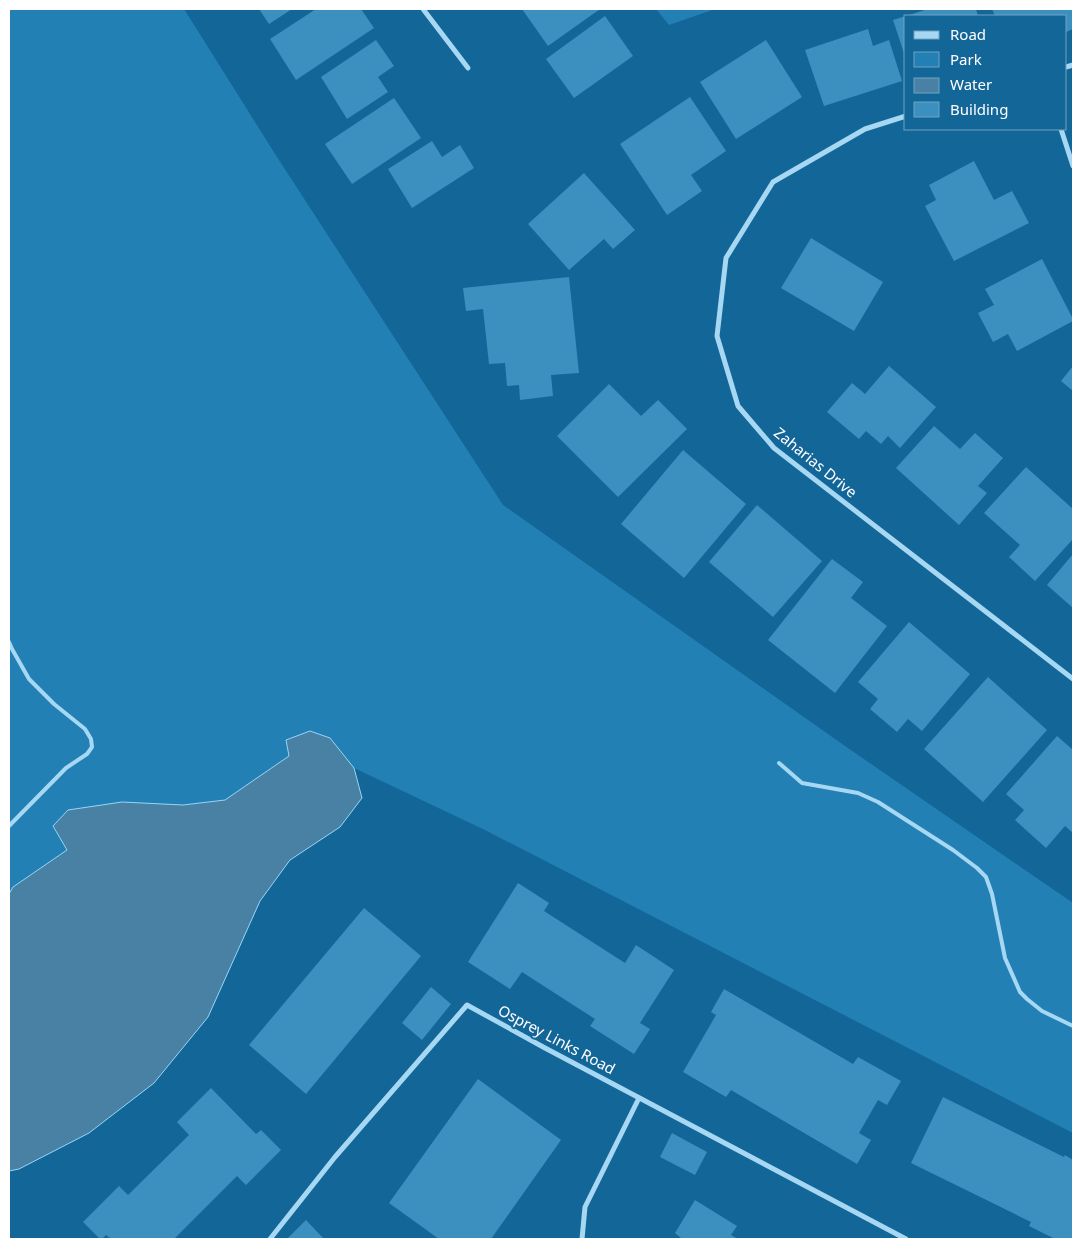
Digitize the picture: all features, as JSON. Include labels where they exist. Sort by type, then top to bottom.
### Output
[{"type":"street","points":[[423,9],[468,68]]},
{"type":"street","name":"Zaharias Drive","points":[[904,117],[865,128],[773,182],[726,258],[717,336],[738,406],[774,448],[1073,679]]},
{"type":"street","points":[[1061,130],[1073,166]]},
{"type":"street","name":"Osprey Links Road","points":[[270,1239],[335,1157],[467,1005],[906,1239]]},
{"type":"street","points":[[582,1239],[585,1207],[639,1098]]},
{"type":"lane","points":[[9,642],[29,679],[54,704],[85,729],[91,739],[92,747],[87,754],[66,768],[9,826]]},
{"type":"lane","points":[[779,763],[802,784],[858,793],[878,802],[954,850],[978,868],[986,877],[992,894],[1005,958],[1020,992],[1042,1011],[1073,1026]]},
{"type":"green space","points":[[9,9],[184,9],[277,157],[503,505],[845,746],[1073,903],[1073,1133],[485,830],[354,768],[362,798],[340,827],[290,860],[260,901],[208,1017],[154,1083],[89,1133],[19,1169],[9,1171]]},
{"type":"green space","points":[[656,9],[715,9],[669,25]]},
{"type":"water","points":[[310,731],[330,738],[354,768],[362,798],[340,827],[290,860],[260,901],[208,1017],[154,1083],[89,1133],[19,1169],[9,1171],[9,894],[13,887],[67,850],[53,826],[68,810],[122,802],[183,805],[225,800],[289,756],[286,740]]},
{"type":"building","points":[[259,9],[292,9],[269,24]]},
{"type":"building","points":[[316,9],[361,9],[374,28],[296,80],[270,39]]},
{"type":"building","points":[[522,9],[600,9],[548,46]]},
{"type":"building","points":[[928,9],[976,9],[978,15],[909,15]]},
{"type":"building","points":[[992,9],[1072,9],[1073,29],[1067,32],[1067,15],[995,15]]},
{"type":"building","points":[[605,16],[633,56],[574,98],[546,59]]},
{"type":"building","points":[[904,17],[904,53],[893,20]]},
{"type":"building","points":[[868,29],[873,46],[889,40],[902,81],[824,106],[805,50]]},
{"type":"building","points":[[376,40],[394,66],[378,77],[388,92],[347,119],[321,77]]},
{"type":"building","points":[[766,40],[802,97],[736,139],[700,82]]},
{"type":"building","points":[[690,97],[726,151],[691,175],[702,191],[667,215],[620,144]]},
{"type":"building","points":[[394,98],[421,138],[352,184],[325,144]]},
{"type":"building","points":[[432,141],[442,157],[460,145],[474,168],[412,208],[388,169]]},
{"type":"building","points":[[974,161],[994,200],[1012,191],[1029,223],[954,261],[925,206],[936,200],[929,185]]},
{"type":"building","points":[[584,173],[635,230],[613,249],[604,239],[569,270],[528,224]]},
{"type":"building","points":[[811,238],[883,282],[854,331],[781,288]]},
{"type":"building","points":[[1042,259],[1073,321],[1017,351],[1008,334],[993,342],[978,313],[994,305],[985,289]]},
{"type":"building","points":[[569,277],[579,373],[551,375],[553,396],[520,400],[519,385],[507,386],[505,363],[489,364],[483,309],[466,311],[463,288]]},
{"type":"building","points":[[889,366],[936,407],[900,448],[888,436],[881,444],[866,431],[859,439],[827,412],[852,383],[865,394]]},
{"type":"building","points":[[1073,366],[1073,391],[1061,381]]},
{"type":"building","points":[[609,384],[641,416],[658,400],[687,429],[618,497],[557,436]]},
{"type":"building","points":[[934,426],[960,449],[975,433],[1003,458],[978,486],[987,493],[959,525],[896,468]]},
{"type":"building","points":[[683,450],[746,504],[684,578],[621,524]]},
{"type":"building","points":[[1026,467],[1073,509],[1073,539],[1035,581],[1009,557],[1020,545],[984,513]]},
{"type":"building","points":[[757,505],[822,561],[773,617],[709,562]]},
{"type":"building","points":[[1073,554],[1073,608],[1047,585]]},
{"type":"building","points":[[832,559],[863,582],[851,598],[887,626],[835,693],[768,640]]},
{"type":"building","points":[[909,622],[970,674],[922,731],[908,719],[897,732],[870,709],[878,699],[858,682]]},
{"type":"building","points":[[988,677],[1047,730],[983,802],[924,749]]},
{"type":"building","points":[[1057,736],[1073,750],[1073,833],[1065,826],[1046,848],[1015,820],[1024,810],[1006,794]]},
{"type":"building","points":[[518,883],[549,903],[544,911],[625,963],[636,945],[674,970],[640,1023],[650,1029],[634,1054],[590,1026],[595,1019],[522,972],[510,989],[468,962]]},
{"type":"building","points":[[364,908],[421,956],[306,1094],[249,1045]]},
{"type":"building","points":[[431,987],[451,1004],[422,1040],[402,1023]]},
{"type":"building","points":[[724,989],[853,1064],[858,1057],[901,1081],[887,1105],[878,1100],[859,1133],[871,1140],[857,1164],[731,1090],[726,1097],[683,1072],[716,1015],[711,1012]]},
{"type":"building","points":[[478,1079],[561,1140],[491,1239],[439,1239],[389,1203]]},
{"type":"building","points":[[211,1088],[256,1134],[261,1130],[281,1150],[246,1185],[237,1176],[174,1239],[111,1239],[106,1235],[100,1239],[83,1222],[119,1186],[128,1195],[189,1135],[177,1122]]},
{"type":"building","points":[[943,1097],[1073,1160],[1073,1239],[1055,1239],[1029,1226],[1031,1222],[911,1163]]},
{"type":"building","points":[[672,1133],[707,1152],[695,1175],[660,1157]]},
{"type":"building","points":[[695,1200],[737,1226],[731,1235],[738,1239],[680,1239],[675,1233]]},
{"type":"building","points":[[306,1220],[322,1239],[287,1239]]}]
